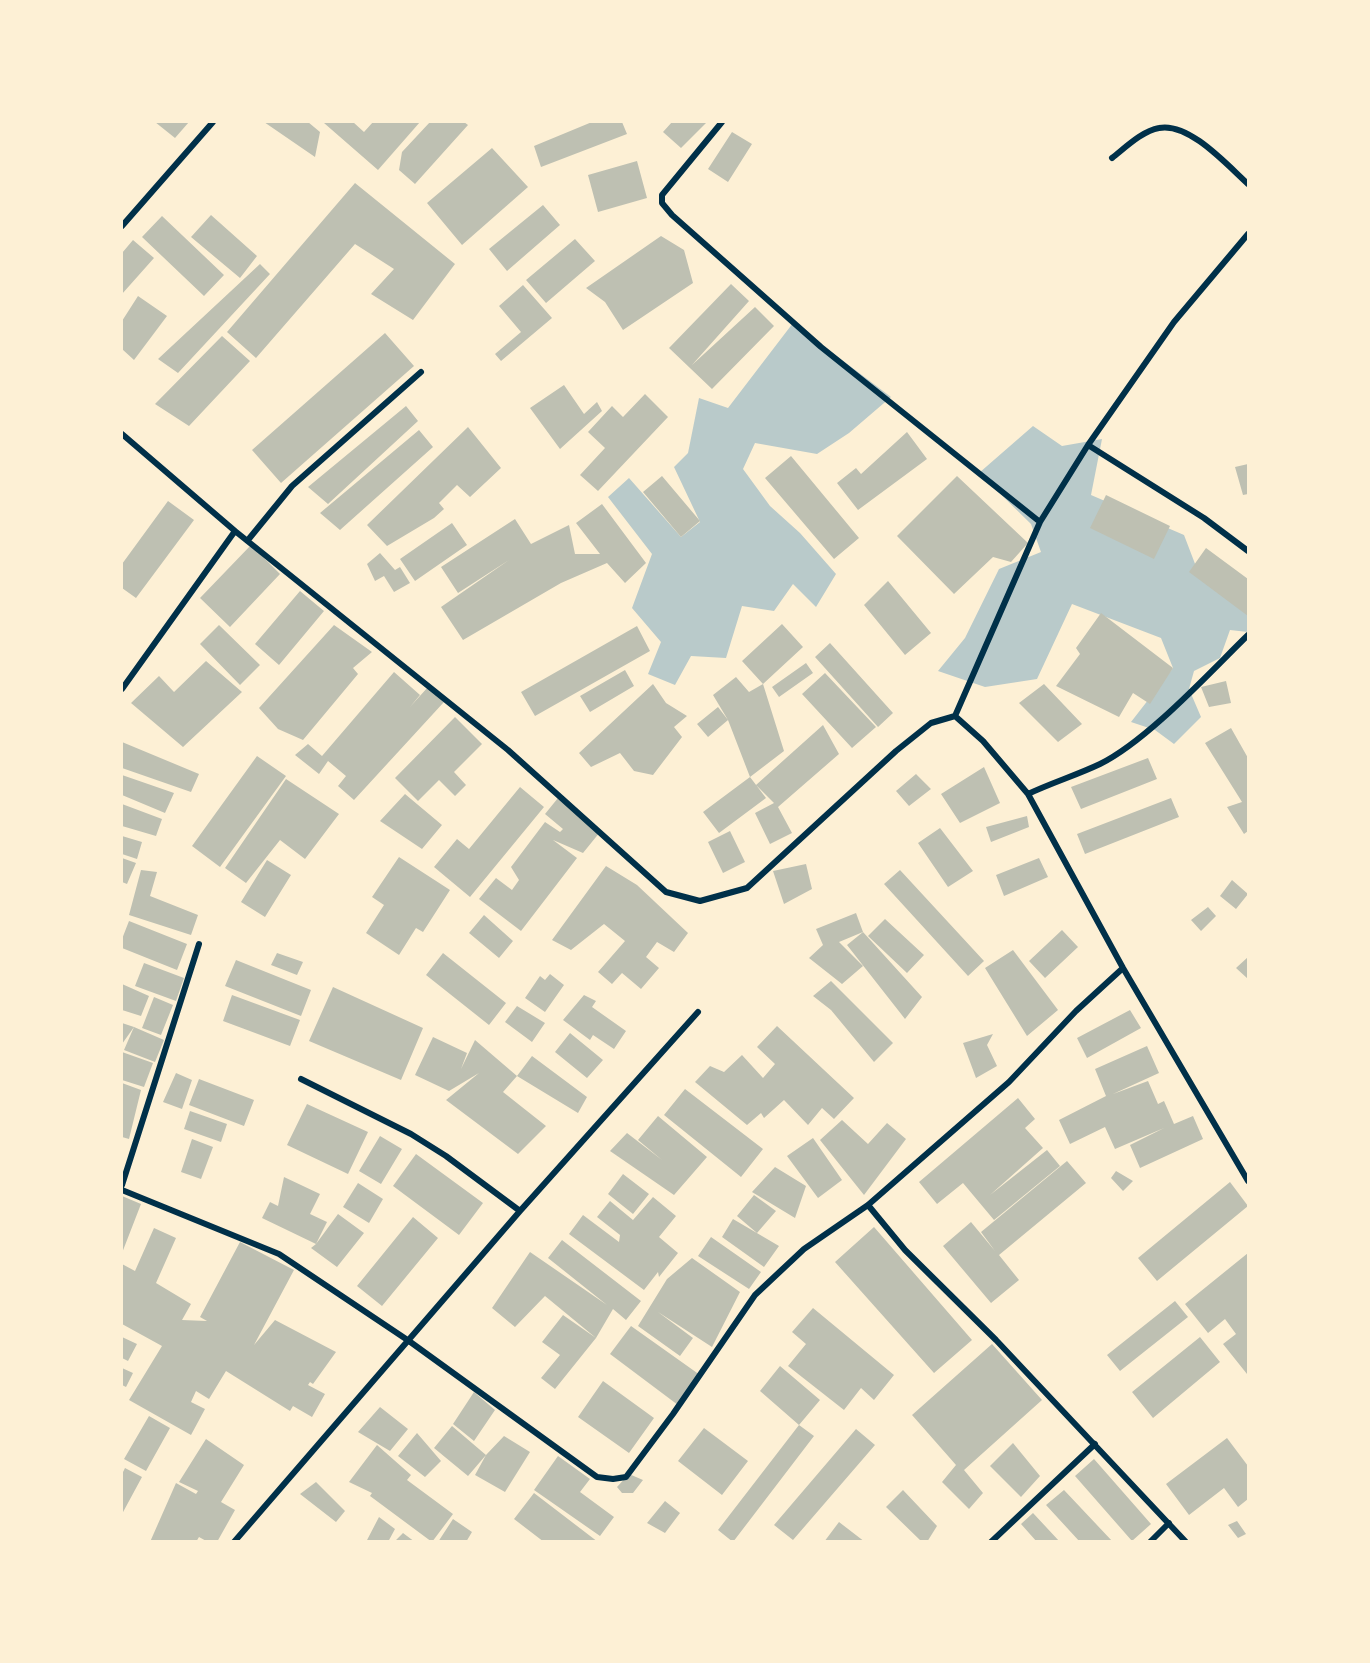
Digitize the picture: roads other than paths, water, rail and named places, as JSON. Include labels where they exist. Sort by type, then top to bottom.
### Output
[{"type":"street","points":[[122,226],[213,122]]},
{"type":"street","points":[[722,122],[662,195],[662,203],[672,215],[821,347],[1040,522]]},
{"type":"street","points":[[1112,158],[1136,139],[1158,128],[1174,127],[1193,136],[1248,184]]},
{"type":"street","points":[[955,716],[1040,522],[1088,445],[1174,322],[1248,234]]},
{"type":"street","points":[[248,540],[292,486],[421,372]]},
{"type":"street","points":[[122,434],[236,531],[508,750],[666,892],[700,901],[747,888],[896,751],[931,723],[955,716]]},
{"type":"street","points":[[1088,445],[1204,518],[1248,550]]},
{"type":"street","points":[[122,689],[236,531]]},
{"type":"street","points":[[1028,794],[1062,777],[1101,764],[1138,737],[1248,635]]},
{"type":"street","points":[[955,716],[983,741],[1028,794],[1123,968],[1248,1181]]},
{"type":"street","points":[[122,1185],[200,944]]},
{"type":"street","points":[[122,1190],[279,1254],[408,1341],[597,1477],[613,1479],[626,1477],[693,1387],[755,1295],[804,1249],[868,1205],[1009,1082],[1076,1011],[1123,968]]},
{"type":"street","points":[[234,1542],[520,1211],[698,1012]]},
{"type":"street","points":[[301,1079],[411,1134],[446,1156],[520,1211]]},
{"type":"street","points":[[868,1205],[905,1250],[996,1340],[1186,1542]]},
{"type":"street","points":[[991,1542],[1095,1444]]},
{"type":"street","points":[[1150,1542],[1169,1523]]}]
